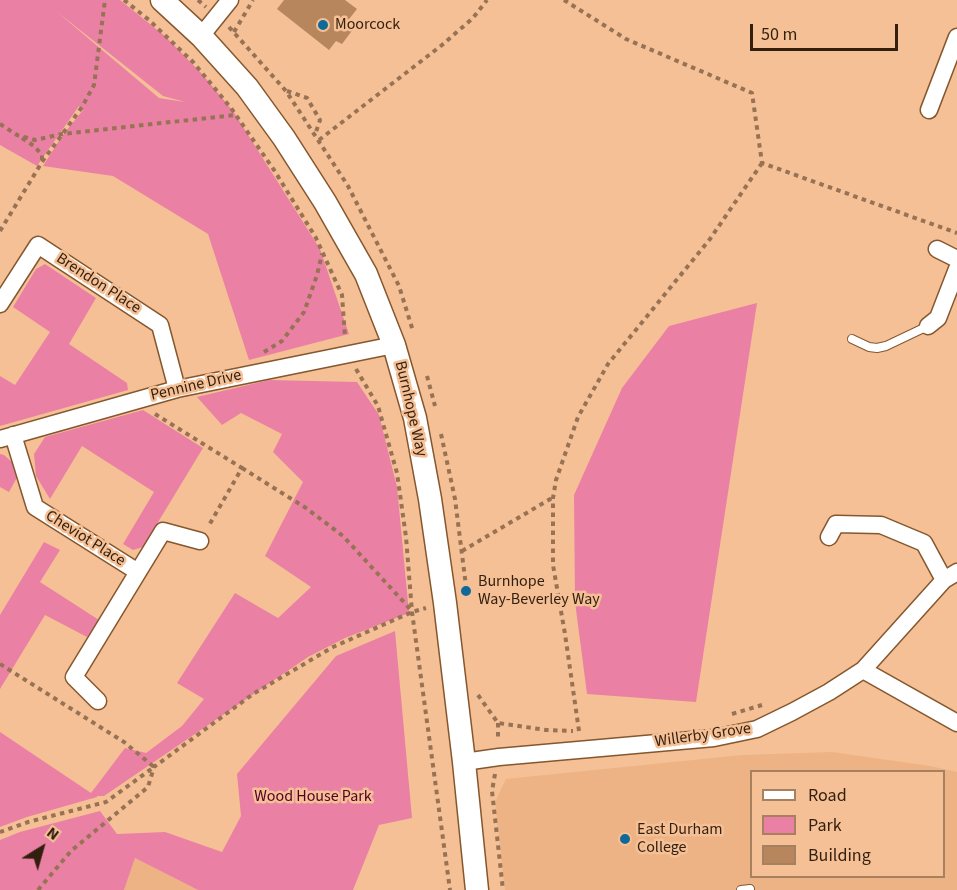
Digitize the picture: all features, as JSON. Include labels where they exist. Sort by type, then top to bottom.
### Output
[{"type":"main road","name":"Burnhope Way","points":[[162,0],[201,36],[247,87],[284,138],[325,202],[405,343],[445,603],[477,890]]},
{"type":"street","points":[[201,36],[230,0]]},
{"type":"street","points":[[929,110],[957,37]]},
{"type":"street","name":"Brendon Place","points":[[0,304],[38,245],[160,325],[177,389]]},
{"type":"street","points":[[937,249],[957,258]]},
{"type":"street","points":[[928,326],[938,318],[957,268]]},
{"type":"street","name":"Pennine Drive","points":[[6,437],[177,389],[405,343]]},
{"type":"street","name":"Cheviot Place","points":[[6,437],[35,507],[138,572]]},
{"type":"street","points":[[829,537],[836,524],[881,525],[924,543],[951,576]]},
{"type":"street","name":"Cheviot Place","points":[[98,701],[74,677],[163,531],[200,541]]},
{"type":"street","name":"Willerby Grove","points":[[464,762],[714,738],[756,729],[820,698],[863,670],[951,576]]},
{"type":"street","points":[[863,670],[957,723]]},
{"type":"lane","points":[[852,339],[877,348],[928,326]]},
{"type":"path","points":[[0,231],[42,162],[82,107],[94,85],[105,0]]},
{"type":"path","points":[[124,0],[149,20],[193,62],[235,115],[274,170],[316,238],[342,296],[347,355],[378,406],[397,473],[406,537],[412,612],[450,890]]},
{"type":"path","points":[[253,0],[234,32],[286,91],[348,186],[399,286],[405,343]]},
{"type":"path","points":[[317,137],[442,45],[473,18],[487,0]]},
{"type":"path","points":[[498,723],[546,730],[579,731],[553,565],[552,498],[556,480],[578,417],[608,364],[710,239],[762,163],[752,93],[626,39],[564,0]]},
{"type":"path","points":[[286,91],[307,98],[320,120],[317,137]]},
{"type":"path","points":[[17,135],[35,140],[62,134],[235,115]]},
{"type":"path","points":[[0,124],[34,146],[42,155],[42,162]]},
{"type":"path","points":[[762,163],[957,233]]},
{"type":"path","points":[[258,355],[282,341],[304,312],[322,254]]},
{"type":"path","points":[[427,375],[436,409]]},
{"type":"path","points":[[134,401],[306,508],[343,536],[412,612]]},
{"type":"path","points":[[441,431],[455,499],[467,595]]},
{"type":"path","points":[[200,541],[242,468]]},
{"type":"path","points":[[462,551],[552,498]]},
{"type":"path","points":[[0,832],[28,822],[106,802],[253,694],[333,647],[412,612],[445,603]]},
{"type":"path","points":[[0,664],[124,742],[154,766]]},
{"type":"path","points":[[477,694],[498,723],[499,757],[492,791],[503,890]]},
{"type":"path","points":[[730,715],[762,705]]},
{"type":"path","points":[[38,890],[71,851],[148,787],[154,766]]},
{"type":"shaded area","name":"East Durham College","points":[[832,752],[930,766],[957,772],[957,890],[505,890],[495,802],[506,779],[742,755]]},
{"type":"shaded area","points":[[135,858],[198,890],[124,890]]},
{"type":"green space","points":[[0,0],[120,0],[166,37],[202,74],[233,111],[320,249],[349,334],[249,360],[208,234],[113,176],[43,166],[62,136],[83,110],[79,106],[37,166],[0,145]],"holes":[[[56,11],[163,96],[185,102],[159,98]]]},
{"type":"green space","points":[[45,264],[96,298],[69,344],[127,383],[128,390],[0,426],[0,376],[15,385],[50,332],[13,307],[36,269]]},
{"type":"green space","points":[[757,303],[696,702],[587,694],[575,602],[574,495],[622,388],[669,326]]},
{"type":"green space","points":[[269,380],[357,382],[379,415],[397,487],[409,613],[345,638],[308,657],[104,796],[97,796],[0,827],[0,732],[91,793],[125,748],[146,753],[182,726],[204,699],[177,683],[235,593],[278,618],[311,587],[265,556],[303,482],[273,452],[282,434],[241,413],[222,425],[197,397]]},
{"type":"green space","points":[[143,410],[203,448],[143,547],[133,550],[123,544],[154,492],[82,446],[50,499],[36,476],[34,454],[45,437]]},
{"type":"green space","points":[[0,454],[12,462],[19,474],[9,492],[0,487]]},
{"type":"green space","points":[[44,542],[60,550],[40,582],[99,620],[87,637],[45,615],[0,689],[0,615]]},
{"type":"green space","name":"Wood House Park","points":[[395,631],[412,818],[379,825],[353,890],[198,890],[135,858],[124,890],[0,890],[0,840],[20,832],[100,811],[117,834],[165,832],[222,852],[241,816],[237,774],[336,656]]},
{"type":"building","name":"Moorcock","points":[[284,0],[345,0],[357,9],[346,23],[354,28],[342,44],[336,41],[329,50],[277,9]]},
{"type":"place","name":"Moorcock","points":[[323,25]]},
{"type":"place","name":"Burnhope Way-Beverley Way","points":[[466,591]]},
{"type":"place","name":"East Durham College","points":[[625,839]]}]
